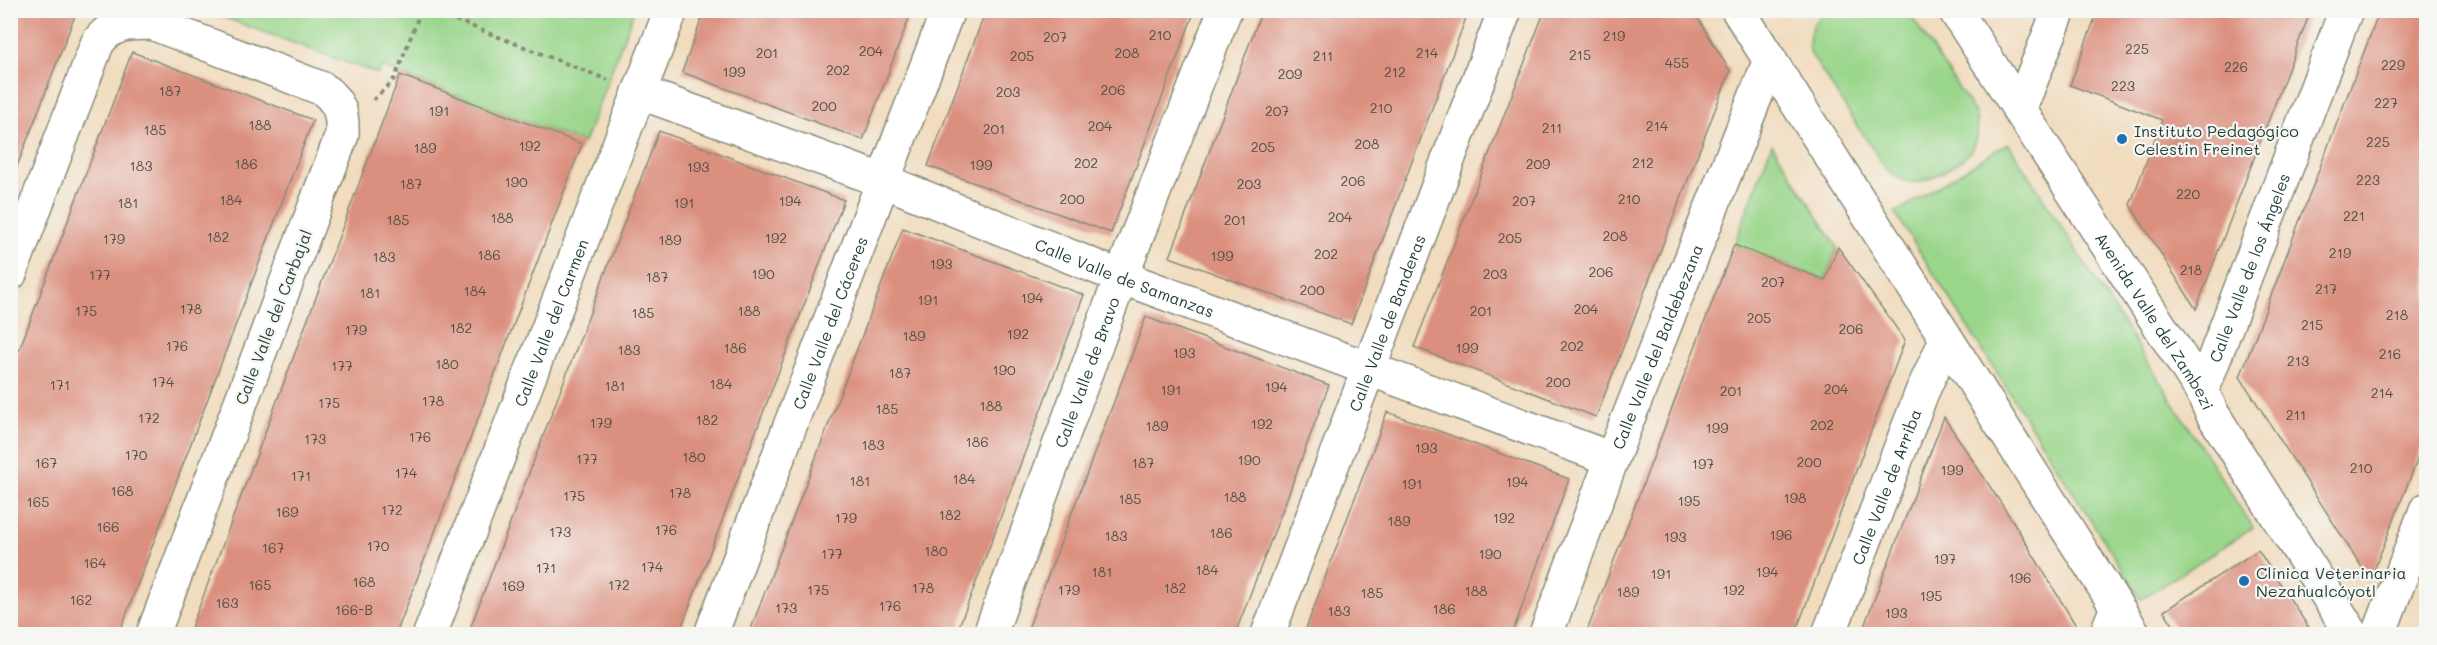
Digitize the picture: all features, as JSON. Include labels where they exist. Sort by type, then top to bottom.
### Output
[{"type":"street","name":"Calle Valle del Carmen","points":[[430,634],[671,10]]},
{"type":"street","name":"Calle Valle del Cáceres","points":[[711,634],[948,10]]},
{"type":"street","name":"Calle Valle de Bravo","points":[[990,634],[1122,277],[1225,10]]},
{"type":"street","name":"Calle Valle de Banderas","points":[[1268,634],[1505,10]]},
{"type":"street","points":[[1738,10],[1946,340],[2119,626]]},
{"type":"street","name":"Avenida Valle del Zambezi","points":[[1955,10],[2202,391],[2212,413],[2352,634]]},
{"type":"street","points":[[2019,111],[2059,10]]},
{"type":"street","name":"Calle Valle de los Ángeles","points":[[2202,391],[2346,10]]},
{"type":"street","points":[[10,274],[97,44],[104,34],[116,26],[152,23],[323,89],[333,96],[340,107]]},
{"type":"street","name":"Calle Valle del Baldebezana","points":[[1546,634],[1612,459],[1770,60]]},
{"type":"street","name":"Calle Valle de Samanzas","points":[[639,92],[884,181],[1122,277],[1612,459]]},
{"type":"street","name":"Calle Valle del Carbajal","points":[[153,634],[342,135],[343,121],[340,107]]},
{"type":"street","name":"Calle Valle de Arriba","points":[[1829,634],[1922,392],[1946,340]]},
{"type":"street","points":[[2379,634],[2427,510]]},
{"type":"path","points":[[340,107],[352,107],[371,100],[388,86],[394,78],[421,10]]},
{"type":"path","points":[[430,10],[639,92]]},
{"type":"green space","points":[[634,10],[584,143],[381,67],[378,74],[206,11]]},
{"type":"green space","points":[[1827,11],[1908,11],[1975,113],[1978,132],[1974,147],[1969,153],[1956,164],[1923,181],[1901,180],[1885,168],[1810,53],[1811,29]]},
{"type":"green space","points":[[2008,143],[2253,528],[2141,599],[1895,213]]},
{"type":"green space","points":[[1772,144],[1837,247],[1825,280],[1734,245]]},
{"type":"building","points":[[10,10],[77,10],[13,177],[10,177]]},
{"type":"building","points":[[705,10],[912,10],[863,140],[682,72]]},
{"type":"building","points":[[986,10],[1195,10],[1111,233],[928,166]]},
{"type":"building","points":[[1262,10],[1469,10],[1351,324],[1170,257]]},
{"type":"building","points":[[1545,10],[1693,10],[1730,71],[1596,417],[1414,347]]},
{"type":"building","points":[[2098,10],[2311,10],[2196,309],[2130,205],[2162,120],[2070,85]]},
{"type":"building","points":[[2380,10],[2427,10],[2427,435],[2370,580],[2240,377]]},
{"type":"building","points":[[132,52],[313,120],[119,634],[10,634],[10,374]]},
{"type":"building","points":[[400,75],[582,144],[396,634],[189,634]]},
{"type":"building","points":[[659,131],[844,200],[679,634],[468,634]]},
{"type":"building","points":[[903,228],[1084,295],[975,585],[956,634],[749,634]]},
{"type":"building","points":[[1734,245],[1825,280],[1838,247],[1905,340],[1795,634],[1586,634]]},
{"type":"building","points":[[1146,317],[1329,385],[1284,506],[1235,634],[1026,634]]},
{"type":"building","points":[[1387,412],[1569,479],[1512,634],[1304,634]]},
{"type":"building","points":[[1944,417],[2014,523],[2081,634],[1861,634]]},
{"type":"building","name":"Clínica Veterinaria Nezahualcóyotl","points":[[2258,550],[2313,634],[2179,634],[2164,611]]},
{"type":"place","name":"Instituto Pedagógico Celestin Freinet","points":[[2122,139]]},
{"type":"place","name":"Clínica Veterinaria Nezahualcóyotl","points":[[2244,581]]}]
